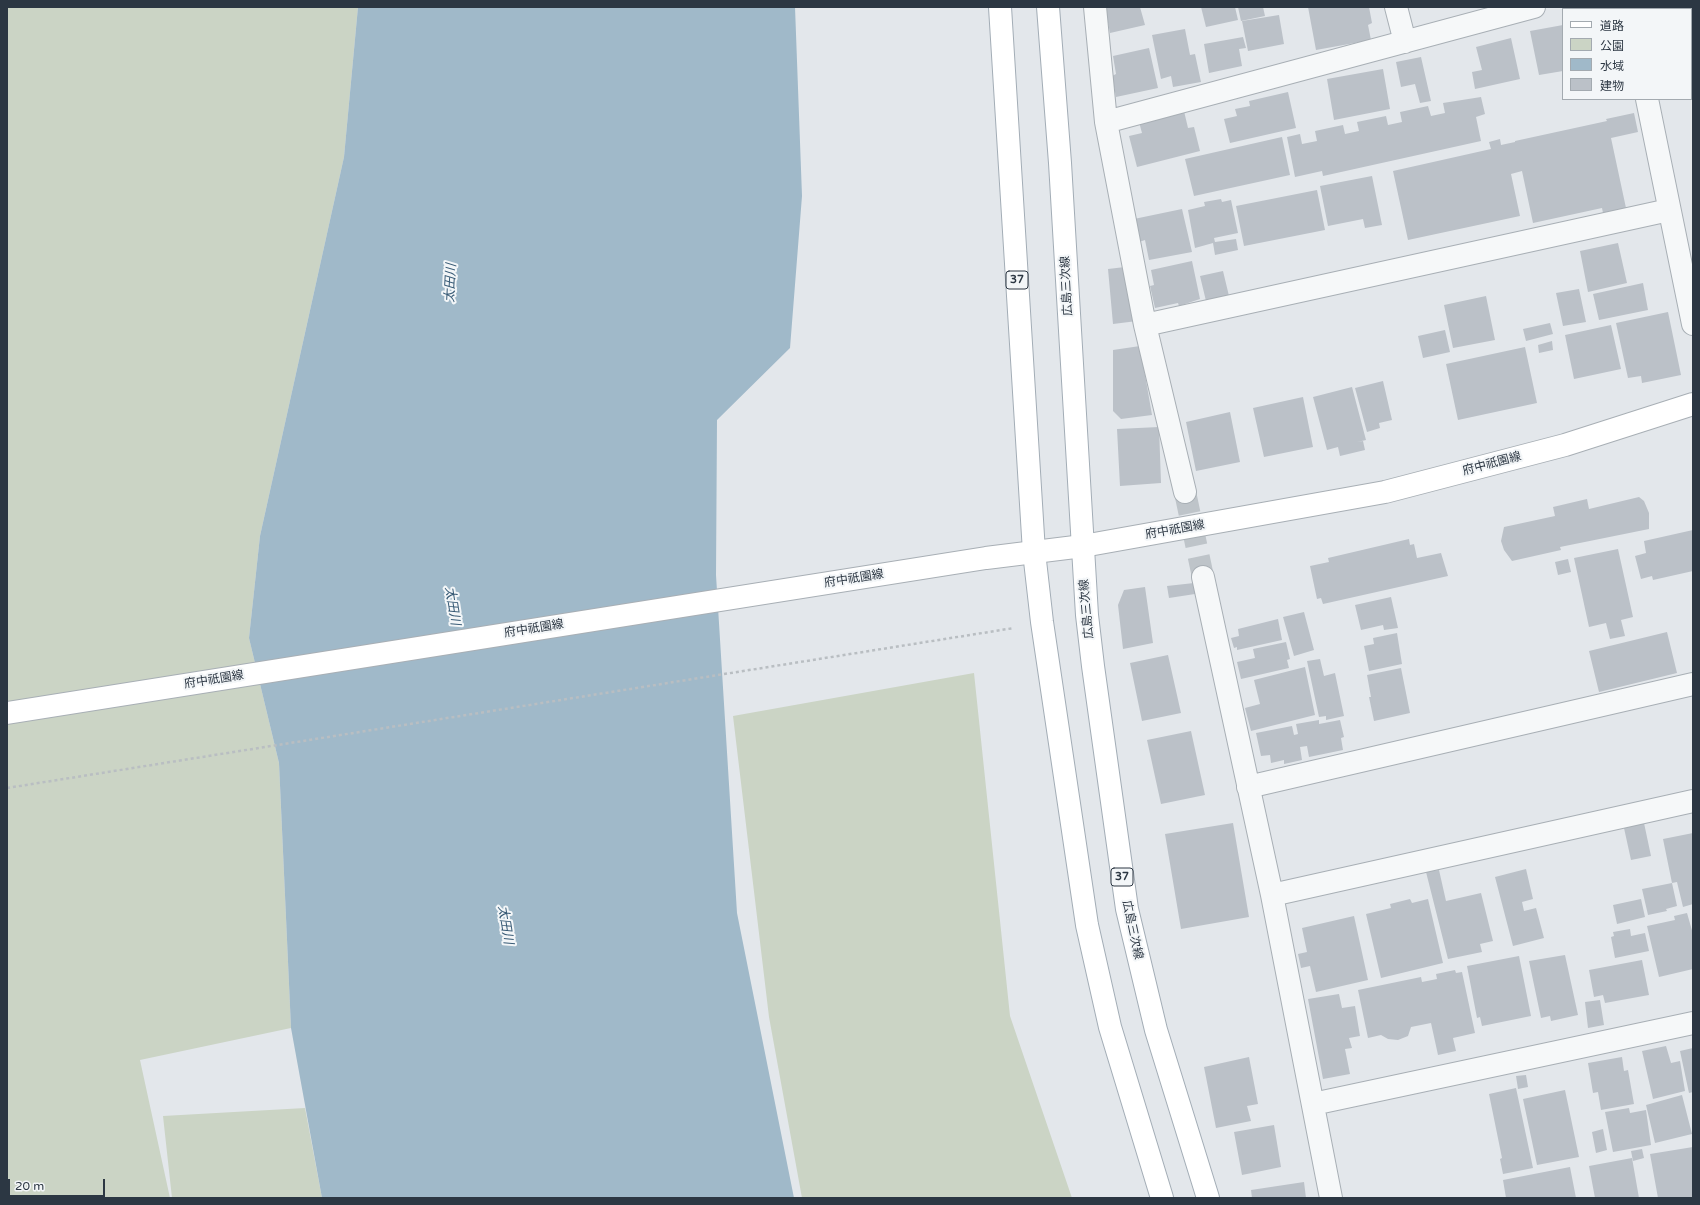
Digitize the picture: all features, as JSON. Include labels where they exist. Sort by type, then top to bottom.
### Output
[{"type":"main road","name":"37","points":[[1000,7],[1034,552],[1042,622],[1087,925],[1110,1027],[1162,1198]]},
{"type":"main road","name":"広島三次線","points":[[1048,7],[1060,163],[1087,615],[1127,910],[1156,1030],[1208,1198]]},
{"type":"main road","name":"府中祇園線","points":[[7,713],[986,558],[1083,546],[1385,492],[1565,445],[1693,404]]},
{"type":"street","points":[[1095,7],[1106,122],[1144,325],[1185,492]]},
{"type":"street","points":[[1396,7],[1405,42]]},
{"type":"street","points":[[1106,122],[1534,7]]},
{"type":"street","points":[[1647,100],[1693,324]]},
{"type":"street","points":[[1144,325],[1669,210]]},
{"type":"street","points":[[1203,577],[1272,895],[1332,1198]]},
{"type":"street","points":[[1248,787],[1693,684]]},
{"type":"street","points":[[1272,895],[1693,801]]},
{"type":"street","points":[[1313,1104],[1693,1023]]},
{"type":"path","points":[[7,788],[1014,628]]},
{"type":"green space","points":[[7,7],[358,7],[344,157],[260,536],[249,638],[279,763],[291,1028],[140,1060],[170,1198],[7,1198]]},
{"type":"green space","points":[[974,673],[1010,1016],[1072,1198],[802,1198],[769,1017],[733,716]]},
{"type":"green space","points":[[305,1108],[322,1198],[172,1198],[163,1116]]},
{"type":"water","name":"太田川","points":[[358,7],[795,7],[802,196],[790,348],[717,420],[716,575],[737,913],[794,1198],[322,1198],[291,1028],[279,763],[249,638],[260,536],[344,157]]},
{"type":"building","points":[[1105,7],[1140,7],[1145,25],[1110,33]]},
{"type":"building","points":[[1201,7],[1235,7],[1238,20],[1206,27]]},
{"type":"building","points":[[1238,7],[1263,7],[1265,16],[1241,21]]},
{"type":"building","points":[[1308,7],[1369,7],[1372,23],[1368,25],[1371,40],[1316,50]]},
{"type":"building","points":[[1279,15],[1284,44],[1248,51],[1242,21]]},
{"type":"building","points":[[1562,25],[1562,71],[1539,75],[1530,31]]},
{"type":"building","points":[[1185,29],[1190,55],[1195,54],[1201,82],[1173,87],[1171,76],[1161,79],[1152,35]]},
{"type":"building","points":[[1243,37],[1246,48],[1239,49],[1242,66],[1209,73],[1204,44]]},
{"type":"building","points":[[1511,38],[1520,79],[1475,89],[1472,72],[1482,70],[1476,47]]},
{"type":"building","points":[[1149,48],[1158,88],[1116,97],[1112,76],[1116,74],[1113,56]]},
{"type":"building","points":[[1421,57],[1431,101],[1420,103],[1415,84],[1401,87],[1396,62]]},
{"type":"building","points":[[1383,69],[1390,109],[1334,120],[1327,79]]},
{"type":"building","points":[[1288,92],[1296,128],[1230,143],[1224,119],[1237,116],[1235,109],[1250,106],[1249,101]]},
{"type":"building","points":[[1481,97],[1485,114],[1476,117],[1481,141],[1323,176],[1322,171],[1295,177],[1287,137],[1300,134],[1302,144],[1317,141],[1315,131],[1343,125],[1345,134],[1359,131],[1357,122],[1386,116],[1388,125],[1402,122],[1400,112],[1428,106],[1431,116],[1445,113],[1443,103]]},
{"type":"building","points":[[1184,111],[1188,128],[1194,127],[1200,151],[1137,167],[1129,136],[1142,133],[1139,122]]},
{"type":"building","points":[[1634,113],[1638,132],[1611,138],[1626,208],[1603,213],[1602,208],[1533,223],[1522,171],[1511,174],[1520,216],[1408,240],[1393,171],[1491,149],[1489,142],[1500,139],[1501,145],[1607,121],[1606,119]]},
{"type":"building","points":[[1282,137],[1290,175],[1194,196],[1185,159]]},
{"type":"building","points":[[1372,176],[1382,225],[1365,228],[1363,219],[1328,226],[1320,186]]},
{"type":"building","points":[[1317,190],[1325,230],[1244,246],[1236,206]]},
{"type":"building","points":[[1221,199],[1222,202],[1231,200],[1238,233],[1214,238],[1215,242],[1236,239],[1238,250],[1215,255],[1213,243],[1195,248],[1188,210],[1205,206],[1204,202]]},
{"type":"building","points":[[1182,209],[1192,252],[1149,260],[1145,240],[1139,242],[1134,219]]},
{"type":"building","points":[[1618,243],[1627,283],[1588,292],[1580,251]]},
{"type":"building","points":[[1192,261],[1200,299],[1179,306],[1178,303],[1155,308],[1150,286],[1154,285],[1151,270]]},
{"type":"building","points":[[1125,267],[1137,321],[1113,324],[1108,269]]},
{"type":"building","points":[[1223,271],[1229,296],[1206,301],[1200,276]]},
{"type":"building","points":[[1643,283],[1648,310],[1599,320],[1593,294]]},
{"type":"building","points":[[1579,289],[1586,322],[1563,326],[1556,293]]},
{"type":"building","points":[[1486,296],[1495,340],[1453,348],[1444,305]]},
{"type":"building","points":[[1668,312],[1681,375],[1642,383],[1641,376],[1628,378],[1616,323]]},
{"type":"building","points":[[1550,323],[1553,334],[1526,341],[1523,329]]},
{"type":"building","points":[[1611,325],[1621,369],[1574,379],[1565,335]]},
{"type":"building","points":[[1445,330],[1450,352],[1423,358],[1418,336]]},
{"type":"building","points":[[1552,341],[1553,350],[1539,353],[1538,345]]},
{"type":"building","points":[[1140,346],[1152,415],[1121,419],[1113,411],[1113,350]]},
{"type":"building","points":[[1525,347],[1537,403],[1458,420],[1446,364]]},
{"type":"building","points":[[1383,381],[1392,420],[1379,423],[1380,428],[1367,432],[1355,388]]},
{"type":"building","points":[[1352,387],[1366,440],[1357,442],[1363,441],[1365,450],[1340,456],[1338,447],[1327,450],[1313,397]]},
{"type":"building","points":[[1303,397],[1313,447],[1264,457],[1253,408]]},
{"type":"building","points":[[1230,412],[1240,462],[1196,471],[1186,422]]},
{"type":"building","points":[[1159,427],[1161,483],[1120,486],[1117,429]]},
{"type":"building","points":[[1639,497],[1644,501],[1649,513],[1649,529],[1560,547],[1561,550],[1512,561],[1504,550],[1501,541],[1504,527],[1555,516],[1553,507],[1587,499],[1589,509]]},
{"type":"building","points":[[1693,530],[1693,571],[1653,580],[1652,576],[1641,579],[1635,556],[1646,553],[1644,541]]},
{"type":"building","points":[[1409,539],[1410,545],[1414,544],[1417,558],[1441,553],[1448,576],[1323,604],[1321,598],[1317,599],[1310,566],[1329,562],[1328,558]]},
{"type":"building","points":[[1618,549],[1633,617],[1621,620],[1625,636],[1610,639],[1606,623],[1589,627],[1574,558]]},
{"type":"building","points":[[1568,559],[1571,572],[1558,575],[1555,562]]},
{"type":"building","points":[[1194,583],[1195,594],[1169,598],[1167,586]]},
{"type":"building","points":[[1145,587],[1153,643],[1123,649],[1118,605],[1124,590]]},
{"type":"building","points":[[1391,597],[1398,628],[1384,630],[1383,625],[1361,630],[1355,605]]},
{"type":"building","points":[[1304,612],[1314,650],[1294,656],[1283,617]]},
{"type":"building","points":[[1278,619],[1282,640],[1237,650],[1237,647],[1234,648],[1231,638],[1239,636],[1238,629]]},
{"type":"building","points":[[1667,632],[1677,673],[1599,692],[1589,651]]},
{"type":"building","points":[[1397,633],[1402,664],[1369,671],[1364,646],[1374,644],[1373,638]]},
{"type":"building","points":[[1286,642],[1290,659],[1287,660],[1289,668],[1241,679],[1237,662],[1255,658],[1253,649]]},
{"type":"building","points":[[1168,655],[1181,713],[1142,721],[1130,663]]},
{"type":"building","points":[[1320,659],[1324,676],[1335,673],[1344,716],[1326,720],[1326,716],[1319,717],[1307,661]]},
{"type":"building","points":[[1305,667],[1315,715],[1251,731],[1245,708],[1260,704],[1254,680]]},
{"type":"building","points":[[1401,668],[1410,713],[1374,721],[1369,697],[1371,697],[1367,675]]},
{"type":"building","points":[[1319,720],[1319,724],[1340,720],[1344,737],[1341,738],[1343,750],[1309,757],[1307,746],[1300,747],[1302,760],[1284,764],[1284,760],[1271,763],[1270,755],[1261,756],[1256,733],[1292,726],[1294,735],[1298,734],[1296,724]]},
{"type":"building","points":[[1191,731],[1205,795],[1161,804],[1147,740]]},
{"type":"building","points":[[1233,823],[1249,917],[1181,929],[1165,834]]},
{"type":"building","points":[[1644,823],[1651,856],[1631,860],[1624,828]]},
{"type":"building","points":[[1693,833],[1693,904],[1683,907],[1677,882],[1672,883],[1663,839]]},
{"type":"building","points":[[1526,869],[1533,899],[1522,902],[1524,911],[1536,908],[1544,938],[1513,946],[1495,877]]},
{"type":"building","points":[[1439,870],[1446,901],[1481,893],[1493,941],[1480,944],[1482,952],[1448,959],[1426,872]]},
{"type":"building","points":[[1672,883],[1677,906],[1666,909],[1667,911],[1648,915],[1642,889]]},
{"type":"building","points":[[1410,899],[1412,903],[1428,899],[1443,963],[1381,978],[1366,914],[1391,908],[1390,904]]},
{"type":"building","points":[[1641,899],[1645,917],[1617,924],[1613,905]]},
{"type":"building","points":[[1687,913],[1693,934],[1693,969],[1659,977],[1647,926],[1675,920],[1674,916]]},
{"type":"building","points":[[1354,916],[1368,980],[1316,992],[1310,966],[1301,968],[1298,954],[1307,952],[1302,928]]},
{"type":"building","points":[[1630,929],[1631,936],[1645,933],[1649,951],[1615,958],[1611,937],[1614,936],[1613,932]]},
{"type":"building","points":[[1565,955],[1578,1015],[1551,1021],[1550,1016],[1541,1018],[1529,961]]},
{"type":"building","points":[[1519,956],[1531,1016],[1482,1026],[1480,1017],[1477,1018],[1467,966]]},
{"type":"building","points":[[1642,960],[1649,995],[1605,1003],[1603,995],[1594,997],[1589,970]]},
{"type":"building","points":[[1455,970],[1456,973],[1462,972],[1475,1033],[1453,1038],[1456,1051],[1438,1055],[1431,1023],[1411,1027],[1408,1036],[1398,1040],[1388,1039],[1381,1035],[1368,1038],[1358,990],[1421,977],[1422,982],[1437,979],[1436,974]]},
{"type":"building","points":[[1339,994],[1342,1008],[1355,1006],[1360,1036],[1349,1038],[1352,1048],[1345,1049],[1350,1074],[1323,1079],[1308,999]]},
{"type":"building","points":[[1600,1000],[1604,1025],[1588,1028],[1585,1002]]},
{"type":"building","points":[[1666,1046],[1671,1063],[1680,1061],[1685,1091],[1653,1099],[1642,1051]]},
{"type":"building","points":[[1693,1048],[1693,1092],[1689,1093],[1680,1051]]},
{"type":"building","points":[[1249,1057],[1258,1104],[1247,1106],[1251,1121],[1216,1128],[1204,1067]]},
{"type":"building","points":[[1622,1057],[1624,1071],[1628,1070],[1634,1104],[1601,1110],[1598,1092],[1593,1093],[1588,1063]]},
{"type":"building","points":[[1526,1075],[1528,1087],[1518,1089],[1516,1076]]},
{"type":"building","points":[[1516,1088],[1533,1168],[1503,1174],[1500,1159],[1502,1158],[1489,1094]]},
{"type":"building","points":[[1565,1090],[1579,1157],[1537,1165],[1523,1099]]},
{"type":"building","points":[[1682,1095],[1692,1134],[1655,1143],[1646,1105]]},
{"type":"building","points":[[1629,1108],[1630,1113],[1646,1110],[1651,1145],[1613,1152],[1605,1112]]},
{"type":"building","points":[[1274,1125],[1281,1167],[1242,1175],[1234,1132]]},
{"type":"building","points":[[1603,1129],[1607,1150],[1596,1153],[1592,1132]]},
{"type":"building","points":[[1693,1147],[1693,1198],[1658,1198],[1650,1154]]},
{"type":"building","points":[[1642,1149],[1644,1158],[1633,1161],[1631,1151]]},
{"type":"building","points":[[1632,1158],[1639,1198],[1595,1198],[1589,1166]]},
{"type":"building","points":[[1570,1167],[1576,1198],[1506,1198],[1503,1180]]},
{"type":"building","points":[[1304,1182],[1306,1198],[1252,1198],[1251,1190]]},
{"type":"tunnel","points":[[1185,492],[1203,577]]}]
